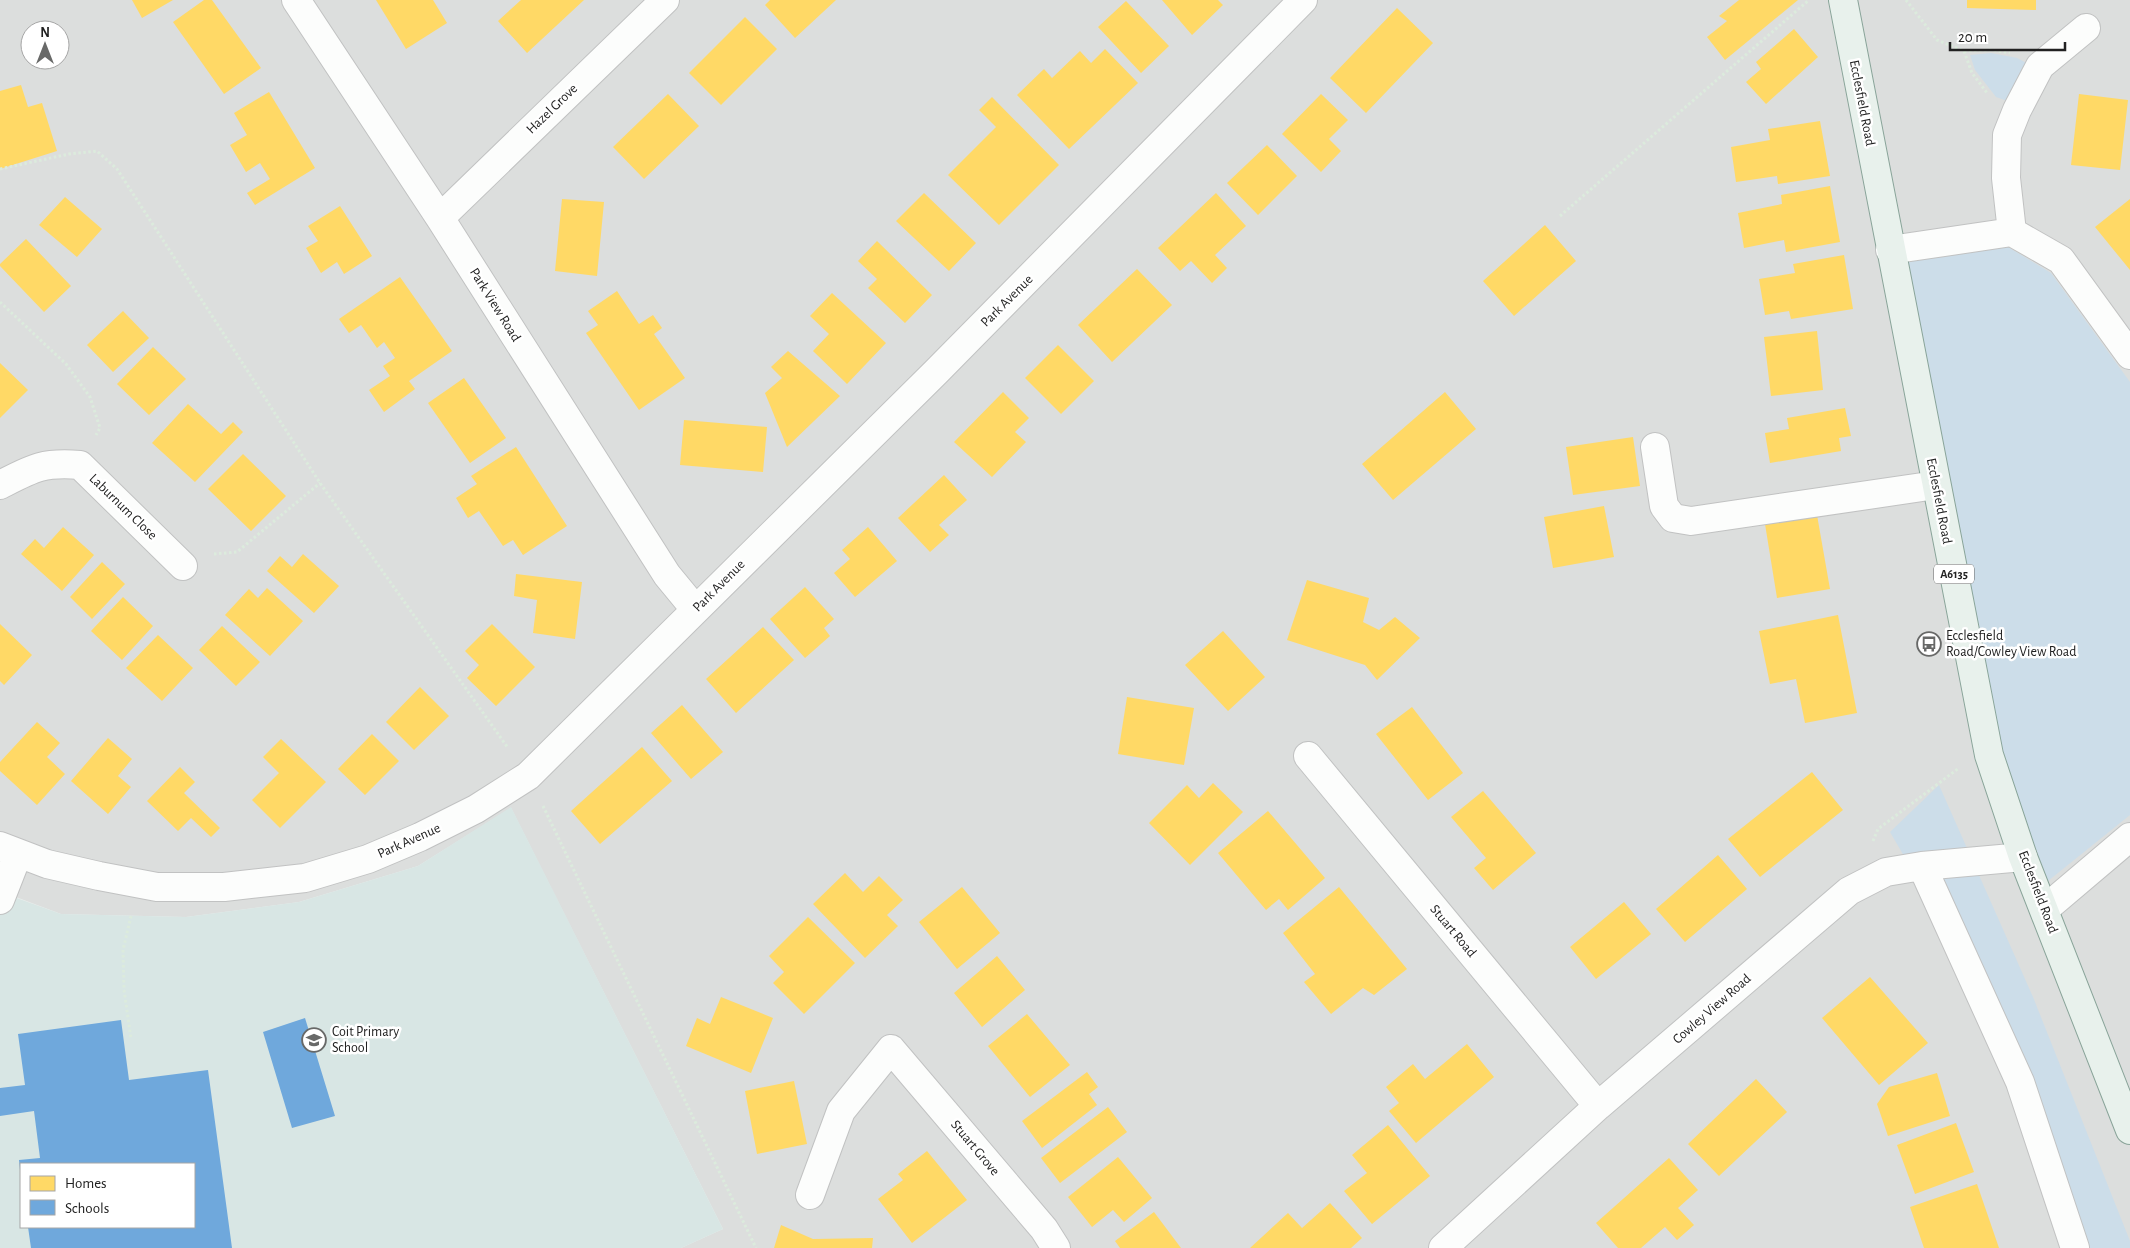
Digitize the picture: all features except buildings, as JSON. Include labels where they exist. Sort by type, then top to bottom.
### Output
[{"type":"main road","name":"Ecclesfield Road","points":[[1843,0],[1890,250],[1990,755],[2024,857],[2130,1130]]},
{"type":"street","name":"Park View Road","points":[[296,0],[440,218],[667,575],[695,609]]},
{"type":"street","name":"Hazel Grove","points":[[440,218],[664,0]]},
{"type":"street","name":"Park Avenue","points":[[9,850],[47,864],[157,887],[224,887],[305,878],[368,858],[420,837],[476,809],[528,776],[936,372],[1303,0]]},
{"type":"street","points":[[2012,232],[2006,178],[2008,135],[2017,110],[2040,66],[2086,28]]},
{"type":"street","points":[[1890,250],[2012,232],[2061,260],[2130,355]]},
{"type":"street","points":[[1655,447],[1664,506],[1673,518],[1691,521],[1936,485]]},
{"type":"street","name":"Laburnum Close","points":[[0,485],[34,467],[58,463],[80,465],[183,566]]},
{"type":"street","name":"Stuart Road","points":[[1308,756],[1598,1106]]},
{"type":"street","points":[[2045,909],[2130,837]]},
{"type":"street","points":[[0,900],[9,850]]},
{"type":"street","name":"Cowley View Road","points":[[1443,1248],[1598,1106],[1849,891],[1886,872],[1922,866],[2024,857]]},
{"type":"street","points":[[1922,866],[2020,1082],[2075,1248]]},
{"type":"street","name":"Stuart Grove","points":[[810,1195],[841,1110],[891,1049],[1044,1229],[1056,1248]]},
{"type":"path","points":[[1560,216],[1809,0]]},
{"type":"path","points":[[1906,0],[1937,40],[1964,52],[1992,50],[2018,54],[2040,66]]},
{"type":"path","points":[[1964,52],[1972,72],[1993,101],[2017,110]]},
{"type":"path","points":[[0,169],[69,154],[97,151],[117,169],[320,483],[528,776],[756,1248]]},
{"type":"path","points":[[0,302],[66,364],[90,397],[100,428],[80,465]]},
{"type":"path","points":[[183,566],[210,554],[238,552],[320,483]]},
{"type":"path","points":[[1849,891],[1878,829],[1956,770],[1990,755]]},
{"type":"path","points":[[131,1039],[124,990],[123,950],[139,883]]},
{"type":"shaded area","points":[[0,0],[2130,0],[2130,1248],[681,1248],[723,1229],[511,808],[418,866],[299,902],[186,917],[61,914],[0,891]]},
{"type":"shaded area","points":[[1991,53],[2017,58],[2034,67],[2016,104],[1996,97],[1975,70],[1970,55]]},
{"type":"shaded area","points":[[2008,247],[2051,273],[2130,382],[2130,815],[2048,881],[2002,780],[1900,263]]},
{"type":"shaded area","points":[[1939,785],[2033,997],[2130,1241],[2130,1248],[2089,1248],[2030,1072],[1890,832]]},
{"type":"shaded area","name":"Coit Primary School","points":[[511,807],[723,1229],[681,1248],[0,1248],[0,892],[61,914],[186,917],[299,902],[418,866]]},
{"type":"place","name":"Ecclesfield Road/Cowley View Road","points":[[1929,644]]},
{"type":"place","name":"Coit Primary School","points":[[314,1040]]}]
